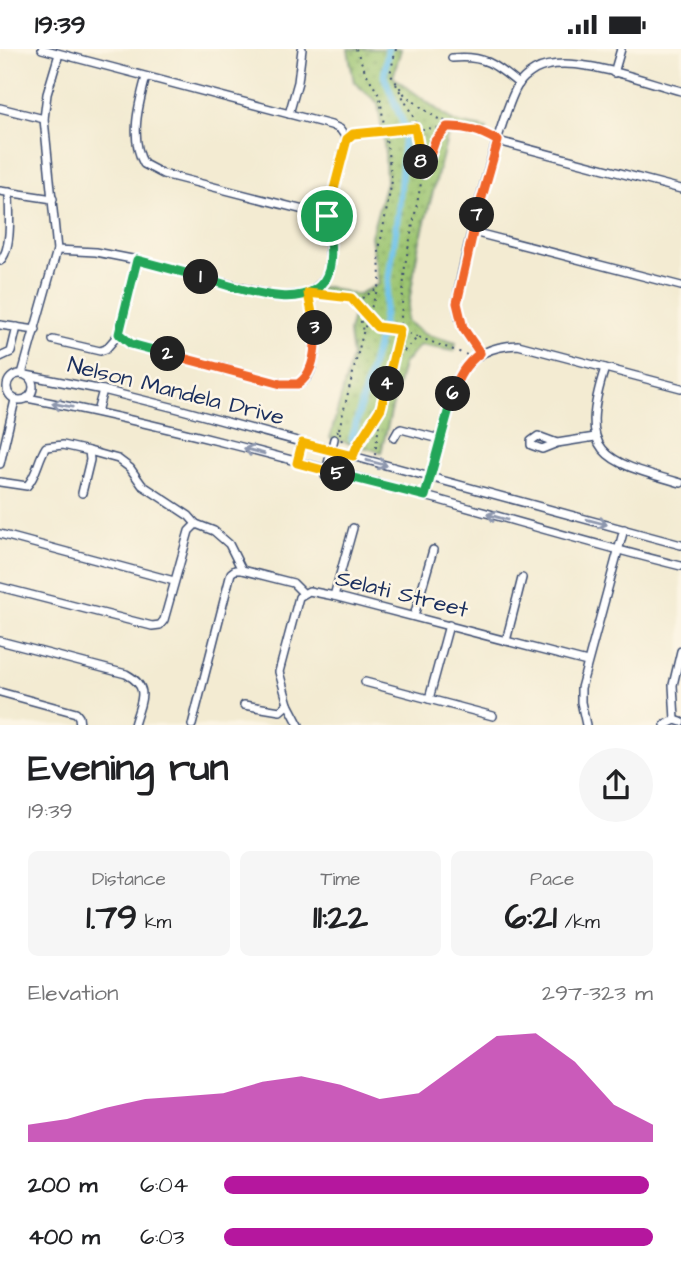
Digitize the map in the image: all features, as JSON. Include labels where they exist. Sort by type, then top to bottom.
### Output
[{"type":"street","points":[[42,49],[331,125],[340,129],[347,139],[327,216],[329,271],[322,282],[308,293],[277,297],[137,260],[96,252],[57,250]]},
{"type":"street","points":[[289,114],[298,82],[302,49]]},
{"type":"street","points":[[614,73],[621,49]]},
{"type":"street","points":[[24,375],[57,250],[44,119],[47,95],[59,54]]},
{"type":"street","points":[[452,58],[468,57],[488,61],[519,83]]},
{"type":"street","points":[[477,355],[463,328],[457,303],[498,141],[519,83],[535,70],[551,65],[581,66],[681,91]]},
{"type":"street","points":[[146,77],[137,121],[138,148],[144,164],[163,174],[327,216]]},
{"type":"street","points":[[0,109],[44,119]]},
{"type":"street","points":[[498,141],[681,190]]},
{"type":"street","points":[[0,191],[53,199]]},
{"type":"street","points":[[2,260],[8,248],[9,192]]},
{"type":"street","points":[[473,232],[681,286]]},
{"type":"street","points":[[52,340],[100,351],[106,349],[119,334],[137,260]]},
{"type":"street","points":[[119,334],[131,344],[281,384],[298,384],[309,373],[314,356],[313,314],[308,293]]},
{"type":"street","points":[[0,324],[36,330]]},
{"type":"street","points":[[0,357],[11,352],[18,327]]},
{"type":"street","points":[[425,496],[458,377],[477,355],[518,345],[681,388]]},
{"type":"street","points":[[605,368],[594,410],[595,437],[605,452],[620,464],[681,483]]},
{"type":"street","points":[[0,374],[24,375]]},
{"type":"street","points":[[0,395],[27,398],[32,394],[33,385],[24,375]]},
{"type":"street","name":"Nelson Mandela Drive","points":[[24,375],[103,390],[681,545]]},
{"type":"street","points":[[0,464],[12,398],[6,387],[13,376]]},
{"type":"street","points":[[97,412],[103,390]]},
{"type":"street","name":"Nelson Mandela Drive","points":[[27,398],[197,435],[326,473],[425,496],[618,551],[681,566]]},
{"type":"street","points":[[394,438],[401,429],[440,439]]},
{"type":"street","points":[[557,443],[595,437]]},
{"type":"street","points":[[326,473],[334,439]]},
{"type":"street","points":[[297,463],[302,443]]},
{"type":"street","points":[[0,482],[27,485],[33,479],[38,459],[46,447],[63,445],[118,459],[130,468],[142,485],[189,516],[196,524],[214,531],[229,544],[242,569]]},
{"type":"street","points":[[82,493],[90,460],[89,451]]},
{"type":"street","points":[[0,587],[152,626],[160,625],[164,620],[189,531],[196,524]]},
{"type":"street","points":[[334,596],[353,529]]},
{"type":"street","points":[[586,725],[581,702],[587,662],[624,529]]},
{"type":"street","points":[[0,534],[174,581]]},
{"type":"street","points":[[414,616],[433,550]]},
{"type":"street","points":[[192,725],[227,583],[232,573],[242,569],[293,583],[303,593]]},
{"type":"street","points":[[506,641],[522,578]]},
{"type":"street","name":"Selati Street","points":[[299,725],[288,704],[279,672],[292,619],[299,597],[303,593],[315,591],[587,662]]},
{"type":"street","points":[[429,699],[449,625]]},
{"type":"street","points":[[0,641],[126,674],[136,679],[143,694],[134,725]]},
{"type":"street","points":[[665,725],[678,721],[673,685],[681,651]]},
{"type":"street","points":[[365,682],[493,716]]},
{"type":"street","points":[[0,692],[76,713],[80,725]]},
{"type":"street","points":[[244,705],[280,711],[288,704]]},
{"type":"path","points":[[338,429],[380,281],[379,250],[392,181],[387,130],[380,97],[356,49]]},
{"type":"path","points":[[396,49],[390,75],[405,95],[436,118],[486,133],[498,141]]},
{"type":"path","points":[[394,80],[417,128],[424,173]]},
{"type":"path","points":[[347,139],[353,134],[387,130],[463,126]]},
{"type":"path","points":[[374,462],[381,408],[400,330],[405,265],[424,173],[435,141],[447,127]]},
{"type":"path","points":[[357,304],[377,289]]},
{"type":"path","points":[[308,293],[351,298],[377,327]]},
{"type":"path","points":[[357,304],[363,334]]},
{"type":"path","points":[[366,325],[400,330],[477,355]]},
{"type":"path","points":[[393,362],[418,337]]},
{"type":"path","points":[[353,456],[381,408]]},
{"type":"green space","points":[[348,49],[401,49],[393,77],[454,122],[487,129],[483,139],[454,131],[448,135],[418,248],[406,321],[424,334],[456,343],[454,351],[420,345],[403,364],[381,452],[330,438],[352,356],[349,332],[356,304],[311,298],[312,289],[327,287],[357,295],[379,284],[371,236],[386,182],[385,151],[378,103],[354,82]]},
{"type":"waterway","points":[[352,439],[382,327],[399,206],[405,128],[384,76],[388,49]]},
{"type":"route","points":[[327,216],[329,271],[322,282],[308,293],[277,297],[137,260],[119,334],[131,344],[281,384],[298,384],[309,373],[314,356],[313,314],[308,293],[351,298],[377,327],[400,330],[381,408],[353,456],[302,443],[297,463],[425,496],[458,377],[465,366],[480,353],[463,328],[457,303],[481,198],[498,141],[486,133],[463,126],[447,127],[435,141],[424,173],[415,128],[353,134],[347,139],[327,216]]}]
